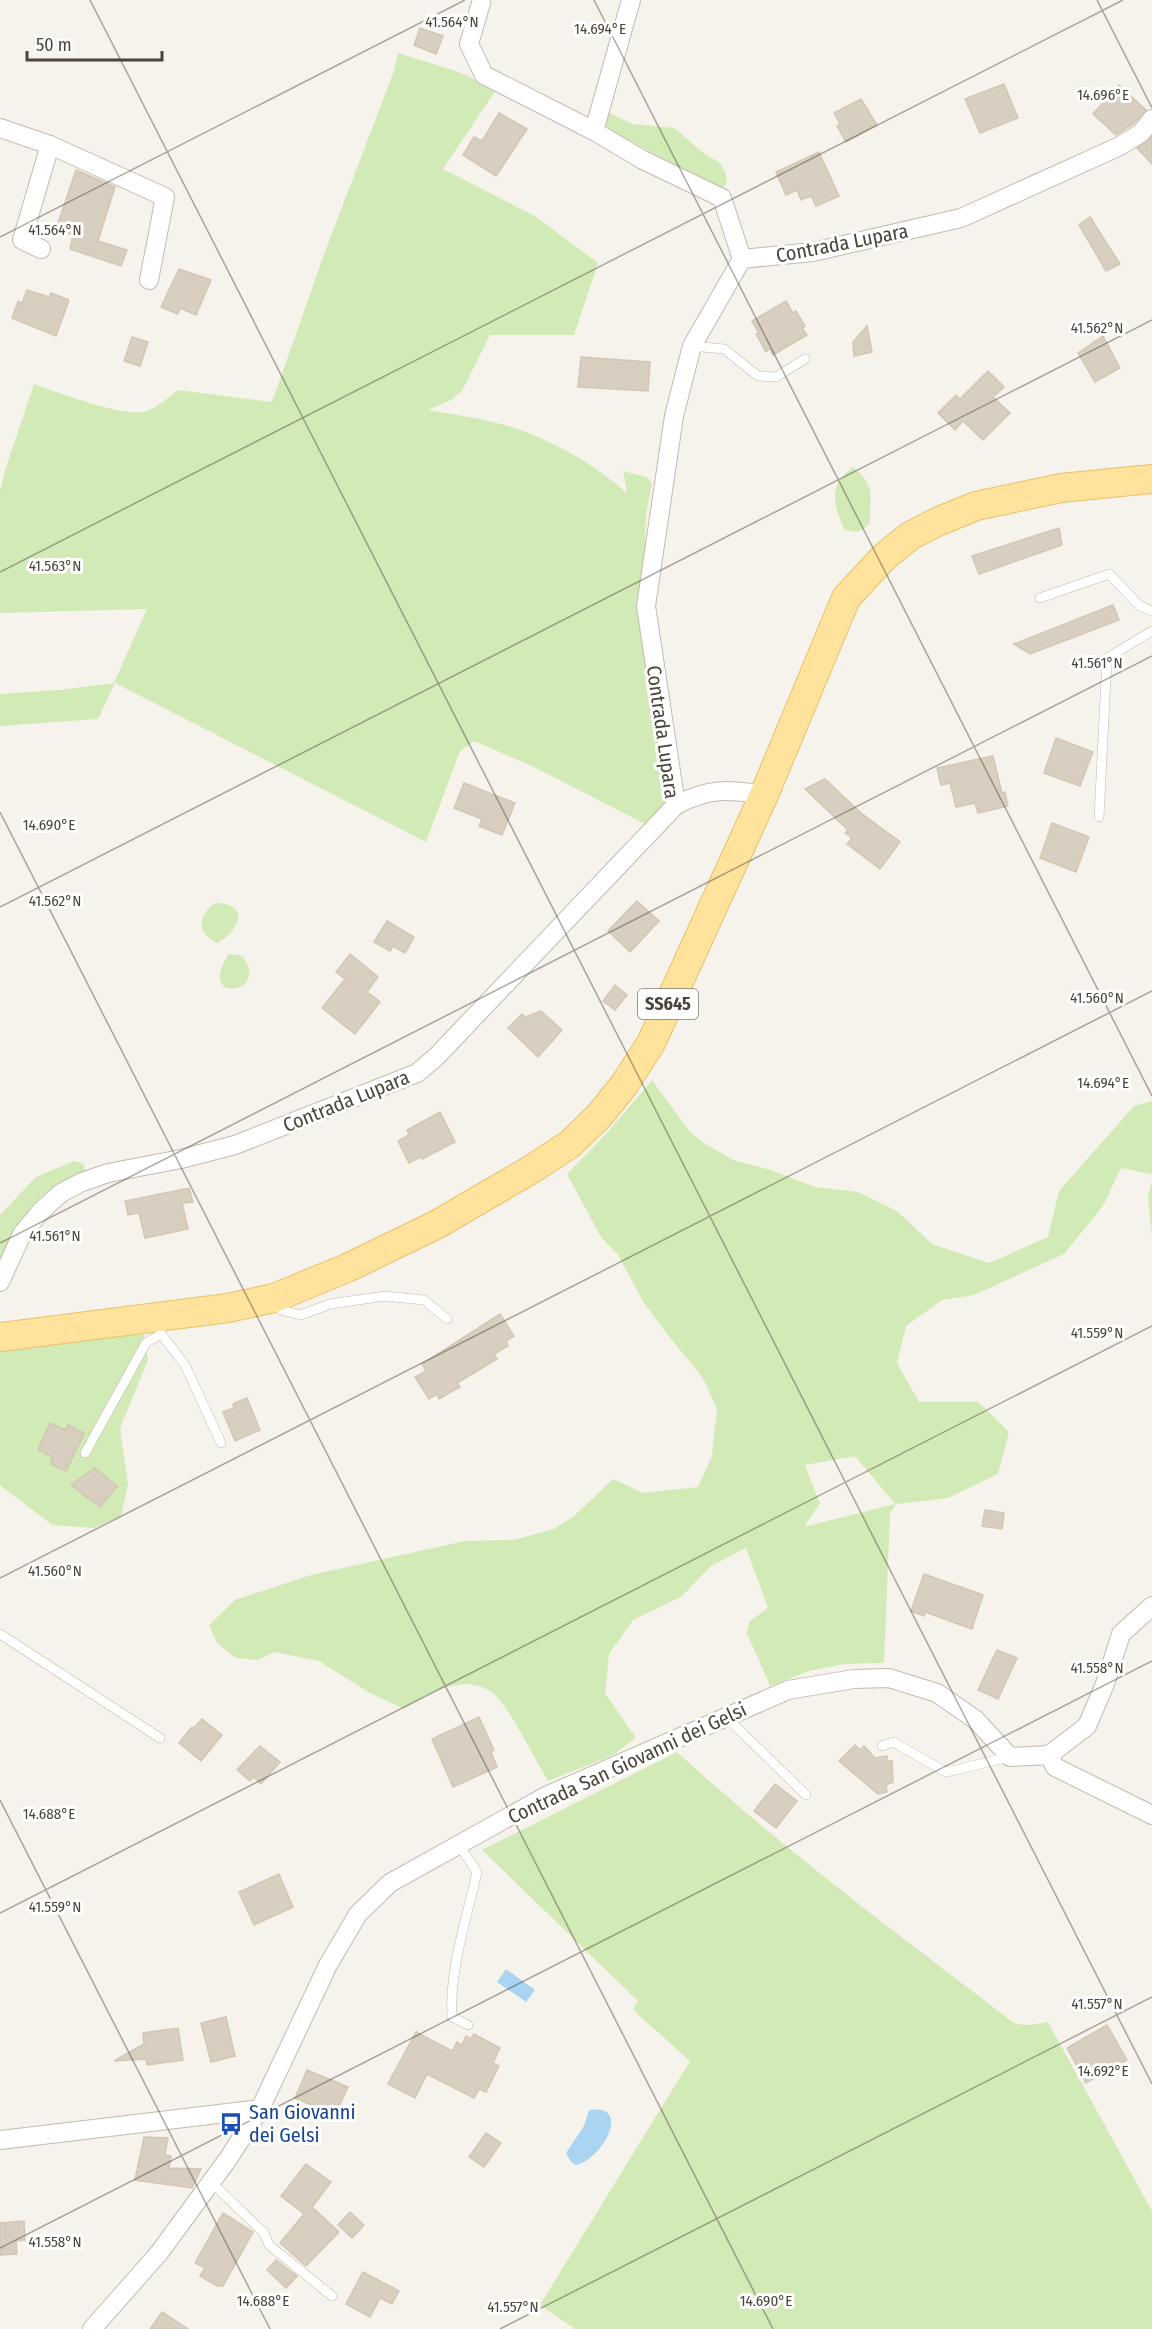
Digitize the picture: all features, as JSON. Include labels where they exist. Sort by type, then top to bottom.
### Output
[{"type":"main road","name":"SS645","points":[[0,1337],[159,1326],[274,1298],[347,1268],[436,1225],[570,1144],[599,1116],[624,1085],[651,1043],[764,795],[846,598],[884,557],[910,536],[967,510],[999,500],[1060,488],[1152,479]]},
{"type":"street","points":[[594,131],[631,0]]},
{"type":"street","points":[[481,3],[469,44],[484,75],[594,131],[643,160],[722,198],[742,259]]},
{"type":"street","name":"Contrada Lupara","points":[[0,1282],[22,1234],[61,1193],[82,1182],[108,1173],[181,1159],[235,1145],[417,1072],[436,1057],[676,805],[646,606],[674,416],[692,346],[742,259],[813,252],[961,218],[1120,146],[1141,133],[1152,119]]},
{"type":"street","points":[[0,128],[50,145],[165,197],[149,280]]},
{"type":"street","points":[[40,249],[22,240],[50,145]]},
{"type":"street","points":[[676,805],[697,794],[716,790],[764,795]]},
{"type":"street","points":[[1010,1757],[1049,1755],[1087,1726],[1105,1684],[1121,1634],[1152,1606]]},
{"type":"street","name":"Contrada San Giovanni dei Gelsi","points":[[92,2329],[159,2253],[211,2182],[260,2109],[328,1965],[358,1914],[390,1883],[546,1796],[788,1690],[854,1679],[889,1678],[937,1693],[976,1720],[1010,1757]]},
{"type":"street","points":[[1049,1755],[1055,1767],[1152,1815]]},
{"type":"street","points":[[0,2140],[260,2109]]},
{"type":"lane","points":[[692,346],[724,349],[758,376],[776,378],[805,359]]},
{"type":"lane","points":[[1040,598],[1109,574],[1140,606],[1152,611]]},
{"type":"lane","points":[[1099,817],[1107,658],[1152,631]]},
{"type":"lane","points":[[274,1298],[280,1310],[301,1315],[330,1304],[385,1296],[424,1300],[447,1319]]},
{"type":"lane","points":[[85,1453],[146,1343],[159,1326],[185,1365],[221,1443]]},
{"type":"lane","points":[[0,1634],[160,1738]]},
{"type":"lane","points":[[725,1716],[806,1795]]},
{"type":"lane","points":[[882,1746],[893,1742],[946,1772],[1010,1757]]},
{"type":"lane","points":[[459,1845],[477,1872],[451,2000],[452,2017],[468,2025]]},
{"type":"lane","points":[[211,2182],[264,2233],[269,2246],[332,2296]]},
{"type":"green space","points":[[398,53],[459,72],[496,90],[443,169],[535,216],[598,263],[574,335],[490,335],[462,391],[451,400],[428,410],[491,422],[541,439],[592,466],[627,493],[623,471],[646,477],[652,483],[646,516],[643,592],[665,804],[649,826],[532,766],[474,741],[460,751],[426,842],[115,683],[98,719],[0,726],[0,694],[114,683],[147,609],[0,613],[0,491],[34,384],[92,404],[137,412],[156,407],[178,390],[272,402],[326,249],[394,71]]},
{"type":"green space","points":[[604,113],[610,113],[632,124],[674,128],[706,155],[719,162],[726,174],[727,183],[721,190],[612,131],[604,123]]},
{"type":"green space","points":[[853,467],[867,482],[871,499],[870,523],[855,532],[844,529],[835,503],[836,488],[845,474]]},
{"type":"green space","points":[[215,903],[233,907],[238,918],[232,931],[217,943],[205,934],[201,924],[205,913]]},
{"type":"green space","points":[[229,954],[242,956],[249,969],[248,979],[242,986],[234,989],[226,988],[221,982],[221,971]]},
{"type":"green space","points":[[652,1080],[690,1132],[733,1160],[771,1170],[815,1187],[858,1192],[897,1211],[932,1244],[989,1263],[1048,1237],[1059,1191],[1134,1106],[1152,1101],[1152,1174],[1121,1168],[1103,1206],[1064,1254],[974,1295],[942,1300],[906,1326],[897,1363],[919,1402],[978,1402],[1009,1432],[998,1474],[948,1498],[896,1504],[890,1513],[884,1663],[843,1664],[809,1671],[770,1686],[747,1633],[749,1622],[768,1608],[746,1548],[711,1566],[681,1597],[633,1620],[609,1654],[605,1693],[636,1738],[613,1755],[548,1781],[513,1719],[490,1691],[468,1684],[457,1685],[434,1692],[404,1709],[368,1692],[319,1661],[274,1652],[258,1660],[236,1658],[217,1643],[209,1625],[235,1600],[311,1575],[465,1541],[513,1540],[554,1529],[573,1517],[613,1479],[643,1493],[698,1487],[712,1456],[717,1409],[703,1378],[644,1303],[618,1255],[601,1237],[567,1174],[608,1132]],"holes":[[[855,1456],[895,1504],[804,1527],[820,1503],[805,1465]]]},
{"type":"green space","points":[[74,1161],[84,1164],[85,1172],[54,1187],[36,1202],[17,1230],[0,1271],[0,1215],[36,1177]]},
{"type":"green space","points":[[1152,1180],[1152,1236],[1148,1197]]},
{"type":"green space","points":[[143,1331],[148,1360],[120,1428],[128,1485],[121,1516],[94,1528],[52,1525],[0,1485],[0,1351]]},
{"type":"green space","points":[[677,1752],[800,1857],[1014,2023],[1027,2025],[1048,2022],[1152,2211],[1152,2329],[575,2329],[540,2305],[690,2061],[633,2010],[638,2001],[482,1850]]},
{"type":"water","points":[[506,1969],[535,1990],[526,2002],[497,1982]]},
{"type":"water","points":[[589,2110],[602,2110],[609,2115],[611,2123],[609,2133],[596,2153],[576,2165],[571,2162],[566,2153],[584,2126]]},
{"type":"building","points":[[420,28],[443,36],[436,54],[414,45]]},
{"type":"building","points":[[1004,84],[1018,118],[980,133],[965,99]]},
{"type":"building","points":[[1119,85],[1146,110],[1133,124],[1116,135],[1093,114]]},
{"type":"building","points":[[861,99],[877,125],[846,142],[837,126],[840,124],[834,113]]},
{"type":"building","points":[[499,113],[527,129],[496,176],[463,155],[474,137],[482,141]]},
{"type":"building","points":[[1152,137],[1152,164],[1137,148]]},
{"type":"building","points":[[819,152],[839,196],[816,206],[811,196],[801,200],[797,190],[786,195],[776,172]]},
{"type":"building","points":[[76,170],[115,187],[98,241],[127,250],[121,266],[70,249],[73,235],[56,229]]},
{"type":"building","points":[[1090,217],[1120,264],[1106,271],[1079,225]]},
{"type":"building","points":[[179,269],[211,280],[196,315],[180,308],[178,314],[161,307]]},
{"type":"building","points":[[27,290],[49,297],[51,293],[69,300],[56,336],[12,318],[18,301],[22,303]]},
{"type":"building","points":[[786,301],[793,313],[796,311],[805,326],[802,328],[807,335],[773,355],[770,349],[766,352],[752,321]]},
{"type":"building","points":[[867,326],[872,352],[854,356],[853,342]]},
{"type":"building","points":[[1103,336],[1120,368],[1095,382],[1078,353]]},
{"type":"building","points":[[132,337],[148,342],[140,366],[124,361]]},
{"type":"building","points":[[581,357],[650,362],[648,391],[578,387]]},
{"type":"building","points":[[988,371],[1004,387],[993,397],[1010,413],[983,440],[963,421],[955,430],[938,413],[956,395],[960,399]]},
{"type":"building","points":[[1059,528],[1062,545],[979,574],[972,556]]},
{"type":"building","points":[[1113,605],[1119,620],[1030,654],[1014,644]]},
{"type":"building","points":[[1056,738],[1093,752],[1080,786],[1044,773]]},
{"type":"building","points":[[993,756],[1002,793],[1005,792],[1008,806],[978,813],[975,803],[956,807],[950,783],[941,785],[937,768]]},
{"type":"building","points":[[825,779],[861,813],[900,842],[880,869],[847,844],[852,838],[845,833],[848,830],[805,789]]},
{"type":"building","points":[[464,783],[515,803],[502,835],[479,826],[482,819],[454,808]]},
{"type":"building","points":[[1052,823],[1089,837],[1076,872],[1040,858]]},
{"type":"building","points":[[637,901],[659,921],[630,952],[608,931]]},
{"type":"building","points":[[387,921],[414,937],[405,953],[393,946],[390,951],[374,942]]},
{"type":"building","points":[[350,954],[378,977],[367,992],[380,1002],[355,1034],[322,1008],[345,979],[336,972]]},
{"type":"building","points":[[615,985],[627,995],[615,1010],[603,1001]]},
{"type":"building","points":[[541,1011],[562,1030],[538,1057],[508,1028],[522,1014],[525,1017]]},
{"type":"building","points":[[440,1112],[455,1142],[409,1163],[398,1141],[409,1135],[407,1130]]},
{"type":"building","points":[[189,1188],[193,1202],[182,1203],[188,1229],[145,1238],[139,1213],[128,1215],[125,1201]]},
{"type":"building","points":[[500,1314],[514,1336],[506,1341],[508,1346],[494,1354],[497,1359],[457,1383],[460,1387],[439,1399],[437,1394],[429,1399],[415,1377],[426,1371],[422,1364]]},
{"type":"building","points":[[247,1398],[260,1430],[235,1441],[223,1412],[234,1408],[233,1404]]},
{"type":"building","points":[[50,1423],[65,1430],[68,1425],[84,1433],[66,1471],[51,1464],[52,1457],[38,1450]]},
{"type":"building","points":[[95,1468],[117,1486],[100,1507],[71,1485]]},
{"type":"building","points":[[985,1510],[1004,1513],[1002,1529],[982,1526]]},
{"type":"building","points":[[924,1574],[983,1595],[972,1629],[925,1612],[924,1616],[911,1611]]},
{"type":"building","points":[[997,1650],[1017,1658],[998,1699],[978,1690]]},
{"type":"building","points":[[479,1717],[494,1750],[491,1752],[497,1767],[453,1787],[432,1739]]},
{"type":"building","points":[[202,1719],[222,1735],[201,1761],[179,1743]]},
{"type":"building","points":[[855,1745],[861,1750],[864,1746],[875,1758],[887,1756],[887,1761],[892,1761],[893,1782],[886,1785],[887,1792],[878,1794],[839,1761]]},
{"type":"building","points":[[260,1746],[280,1762],[261,1784],[254,1777],[250,1781],[237,1770]]},
{"type":"building","points":[[775,1784],[797,1801],[776,1828],[754,1811]]},
{"type":"building","points":[[279,1874],[293,1907],[254,1925],[239,1892]]},
{"type":"building","points":[[226,2017],[235,2056],[211,2062],[201,2023]]},
{"type":"building","points":[[1107,2025],[1127,2060],[1086,2083],[1067,2048]]},
{"type":"building","points":[[178,2028],[183,2060],[147,2065],[146,2059],[114,2061],[144,2044],[143,2033]]},
{"type":"building","points":[[416,2032],[452,2051],[457,2042],[462,2045],[466,2036],[471,2039],[474,2034],[500,2048],[493,2063],[499,2066],[486,2092],[479,2089],[474,2098],[427,2074],[415,2098],[388,2084]]},
{"type":"building","points":[[307,2070],[348,2087],[335,2115],[295,2098]]},
{"type":"building","points":[[486,2133],[501,2143],[484,2167],[469,2157]]},
{"type":"building","points":[[144,2137],[168,2138],[165,2155],[171,2156],[169,2168],[201,2169],[192,2188],[135,2180]]},
{"type":"building","points":[[306,2164],[331,2182],[312,2207],[339,2232],[306,2266],[280,2243],[304,2214],[281,2196]]},
{"type":"building","points":[[350,2212],[364,2225],[352,2238],[338,2225]]},
{"type":"building","points":[[223,2213],[253,2232],[223,2286],[217,2286],[200,2276],[205,2268],[195,2263]]},
{"type":"building","points":[[24,2221],[25,2240],[16,2241],[17,2254],[0,2255],[0,2223]]},
{"type":"building","points":[[276,2260],[297,2276],[286,2288],[267,2270]]},
{"type":"building","points":[[363,2272],[399,2291],[392,2304],[380,2298],[370,2317],[346,2304]]},
{"type":"building","points":[[162,2312],[188,2329],[150,2329]]},
{"type":"place","name":"San Giovanni dei Gelsi","points":[[231,2124]]}]
